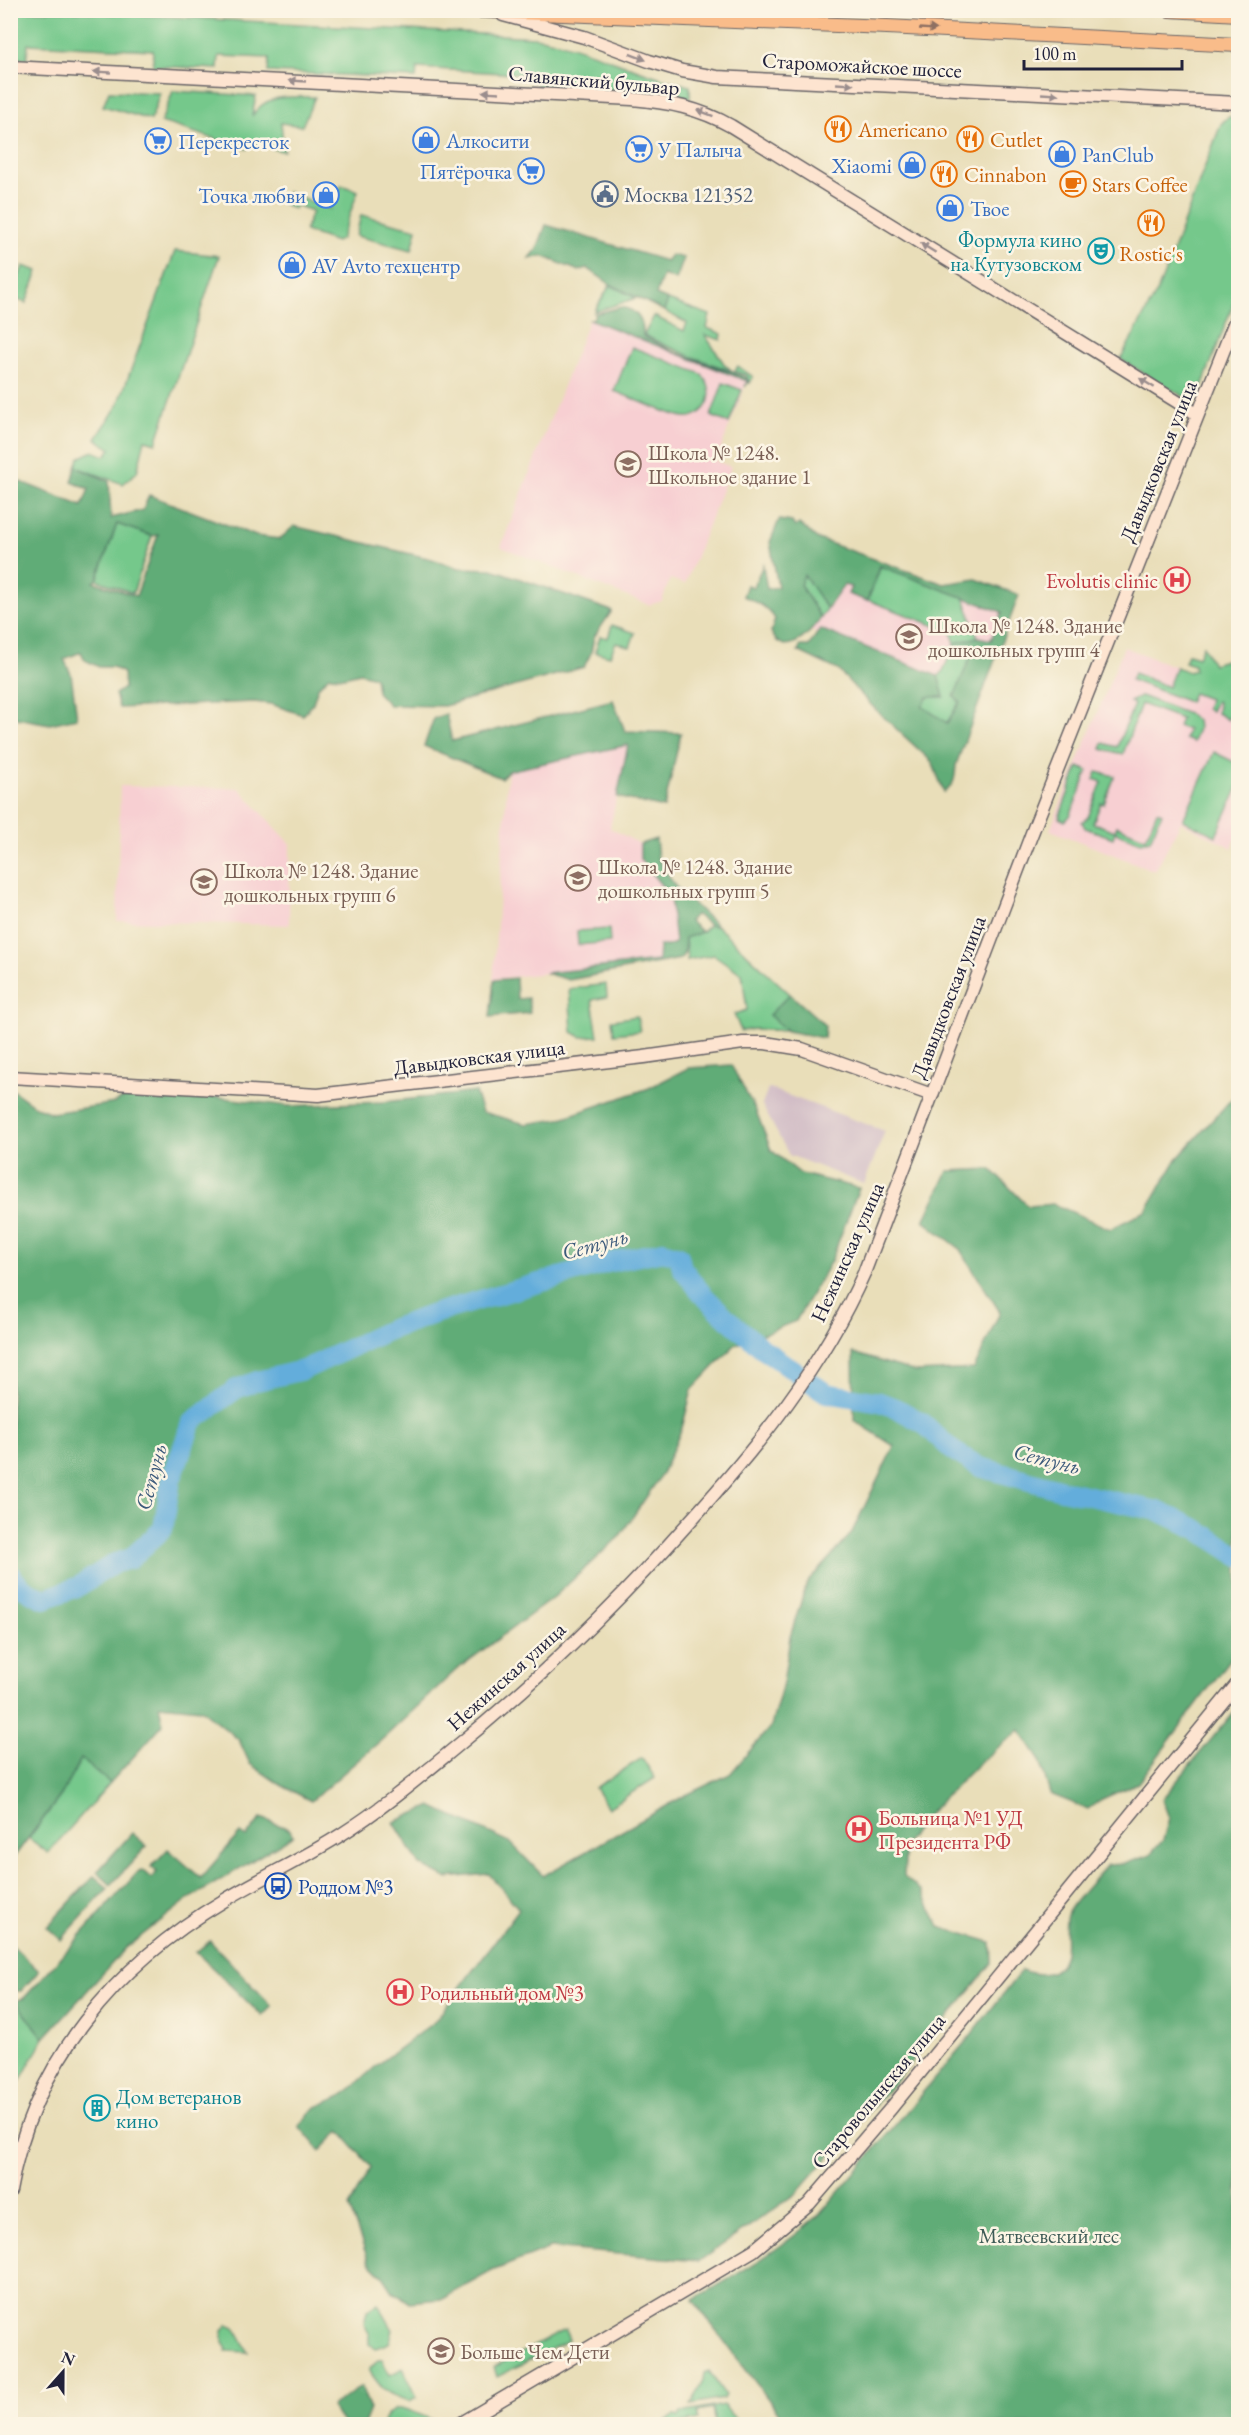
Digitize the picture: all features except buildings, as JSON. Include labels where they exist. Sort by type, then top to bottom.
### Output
[{"type":"main road","points":[[461,10],[887,27],[1239,45]]},
{"type":"main road","points":[[1169,10],[1239,14]]},
{"type":"street","name":"Староможайское шоссе","points":[[493,12],[584,37],[660,64],[717,77],[1239,103]]},
{"type":"street","name":"Славянский бульвар","points":[[10,68],[633,99],[679,104],[716,117],[1197,414]]},
{"type":"street","name":"Давыдковская улица","points":[[10,1077],[318,1095],[644,1057],[743,1043],[765,1043],[802,1049],[932,1095],[1032,833],[1197,414],[1239,314]]},
{"type":"street","name":"Нежинская улица","points":[[10,2191],[21,2143],[56,2064],[84,2020],[117,1982],[154,1950],[203,1914],[359,1823],[493,1716],[562,1654],[645,1572],[746,1458],[788,1405],[844,1314],[864,1274],[932,1095]]},
{"type":"street","name":"Староволынская улица","points":[[460,2424],[754,2250],[808,2204],[892,2107],[1239,1683]]},
{"type":"shaded area","name":"Школа № 1248. Школьное здание 1","points":[[589,319],[747,381],[716,461],[731,467],[685,584],[670,579],[662,601],[649,605],[501,547]]},
{"type":"shaded area","name":"Школа № 1248. Здание дошкольных групп 4","points":[[817,542],[1002,612],[955,738],[843,643],[786,622]]},
{"type":"shaded area","points":[[1124,647],[1189,672],[1238,656],[1238,834],[1232,848],[1181,822],[1155,871],[1050,830]]},
{"type":"shaded area","name":"Школа № 1248. Здание дошкольных групп 5","points":[[628,745],[610,828],[640,844],[640,859],[670,896],[676,959],[493,979],[508,771]]},
{"type":"shaded area","name":"Школа № 1248. Здание дошкольных групп 6","points":[[120,786],[239,788],[290,843],[289,925],[117,921]]},
{"type":"shaded area","points":[[768,1088],[885,1131],[864,1184],[789,1155],[762,1105]]},
{"type":"green space","points":[[10,11],[64,11],[535,37],[574,47],[650,75],[690,86],[690,98],[649,92],[537,85],[537,75],[417,68],[416,78],[268,72],[269,58],[219,56],[218,69],[153,66],[153,50],[28,44],[27,59],[11,58]]},
{"type":"green space","points":[[109,91],[160,93],[151,120],[103,106]]},
{"type":"green space","points":[[173,91],[256,96],[252,116],[264,103],[272,100],[288,97],[315,97],[302,126],[281,123],[284,151],[279,151],[260,143],[251,145],[247,149],[161,122]]},
{"type":"green space","points":[[1238,116],[1238,291],[1203,384],[1192,394],[1184,397],[1121,358],[1158,290],[1221,124],[1227,118]]},
{"type":"green space","points":[[341,185],[358,191],[341,239],[336,242],[305,231],[312,211],[296,205],[294,209],[281,203],[287,192],[330,209],[333,201],[337,201]]},
{"type":"green space","points":[[361,215],[417,229],[412,250],[356,236]]},
{"type":"green space","points":[[546,225],[666,261],[671,255],[684,258],[676,280],[663,275],[656,295],[668,300],[664,311],[610,284],[587,268],[579,271],[542,256],[529,259],[537,249]]},
{"type":"green space","points":[[175,251],[219,256],[156,443],[145,440],[137,472],[123,484],[76,467],[79,458],[93,451],[105,456],[111,449],[96,439],[118,405]]},
{"type":"green space","points":[[23,266],[38,271],[26,303],[11,297]]},
{"type":"green space","points":[[610,285],[636,298],[594,312]]},
{"type":"green space","points":[[668,300],[710,315],[707,328],[722,334],[721,340],[705,335],[725,365],[733,371],[644,335],[654,316],[684,331],[687,323],[664,311]]},
{"type":"green space","points":[[621,307],[635,313],[641,321],[643,336],[674,352],[745,377],[748,382],[745,387],[747,381],[589,319],[593,319],[595,314]]},
{"type":"green space","points":[[632,347],[702,374],[708,383],[710,396],[700,413],[684,417],[614,391]]},
{"type":"green space","points":[[738,366],[753,377],[750,383],[746,375],[734,372]]},
{"type":"green space","points":[[723,383],[742,390],[729,423],[711,416]]},
{"type":"green space","points":[[76,467],[109,481],[111,518],[143,510],[149,495],[256,536],[280,539],[294,526],[432,559],[459,568],[492,569],[612,611],[594,637],[591,653],[584,667],[444,706],[389,705],[377,692],[375,677],[360,673],[344,677],[329,676],[318,687],[313,703],[303,715],[271,704],[254,702],[119,708],[115,694],[124,688],[123,673],[113,667],[99,667],[85,660],[81,652],[64,659],[71,674],[77,718],[50,724],[11,717],[11,478],[82,506],[89,489],[72,482]],"holes":[[[117,524],[152,536],[158,535],[136,596],[94,582],[97,580]]]},
{"type":"green space","points":[[779,520],[792,522],[795,527],[799,524],[818,539],[944,584],[976,579],[1019,595],[956,765],[954,781],[944,792],[932,762],[877,711],[838,670],[798,651],[800,646],[809,646],[820,629],[938,676],[944,697],[928,697],[922,706],[947,723],[960,702],[954,697],[974,648],[953,648],[955,643],[978,637],[991,640],[1002,612],[880,566],[867,601],[848,594],[851,587],[844,585],[827,609],[804,575],[800,585],[821,618],[797,642],[790,645],[783,644],[776,640],[771,632],[775,619],[772,615],[761,605],[743,596],[747,585],[753,587],[763,565],[767,589],[778,587],[770,542]]},
{"type":"green space","points":[[117,524],[152,536],[133,593],[97,580]]},
{"type":"green space","points":[[881,566],[964,597],[978,637],[955,643],[951,632],[868,600]]},
{"type":"green space","points":[[804,574],[827,609],[821,618],[800,585]]},
{"type":"green space","points":[[612,625],[635,633],[630,647],[616,642],[610,656],[595,652],[600,636],[608,638]]},
{"type":"green space","points":[[1203,646],[1213,664],[1232,658],[1235,676],[1238,677],[1238,697],[1228,720],[1217,713],[1218,702],[1216,701],[1211,711],[1206,709],[1209,699],[1193,693],[1189,702],[1131,680],[1134,673],[1168,687],[1176,667],[1189,672],[1195,670],[1194,665],[1185,662],[1188,654],[1198,657]]},
{"type":"green space","points":[[953,648],[975,648],[954,697],[960,701],[947,723],[921,706],[928,697],[944,697],[938,676],[942,673]]},
{"type":"green space","points":[[1141,696],[1188,714],[1197,720],[1198,729],[1193,742],[1185,739],[1188,730],[1178,726],[1181,719],[1141,704],[1123,754],[1101,749],[1103,743],[1117,747],[1134,704],[1130,702]]},
{"type":"green space","points":[[613,700],[625,731],[681,733],[664,808],[617,797],[628,745],[508,771],[501,778],[424,746],[434,718],[446,714],[452,741]]},
{"type":"green space","points":[[1214,752],[1238,764],[1238,787],[1216,836],[1183,820]]},
{"type":"green space","points":[[1078,767],[1088,771],[1070,816],[1065,821],[1059,818]]},
{"type":"green space","points":[[1097,772],[1115,776],[1104,804],[1101,803],[1093,823],[1115,831],[1117,826],[1146,838],[1157,811],[1162,813],[1150,840],[1141,842],[1115,832],[1113,838],[1085,828],[1082,822],[1088,817],[1102,782],[1094,779]]},
{"type":"green space","points":[[656,839],[658,859],[675,886],[717,926],[709,925],[696,914],[689,921],[702,932],[685,938],[684,954],[680,959],[569,980],[545,973],[658,961],[659,946],[675,943],[670,896],[640,859],[640,844]]},
{"type":"green space","points":[[709,925],[717,926],[790,994],[769,1015],[787,1031],[754,1029],[741,1031],[734,1014],[747,1010],[742,974],[714,955],[687,960],[685,938],[702,932]]},
{"type":"green space","points":[[609,929],[610,942],[578,945],[577,931]]},
{"type":"green space","points":[[516,978],[517,999],[528,998],[530,1013],[490,1017],[494,980]]},
{"type":"green space","points":[[606,984],[607,997],[592,1000],[598,1036],[581,1037],[572,1032],[569,989]]},
{"type":"green space","points":[[790,994],[825,1025],[824,1038],[787,1031],[769,1015]]},
{"type":"green space","points":[[637,1016],[640,1031],[614,1034],[612,1020]]},
{"type":"green space","points":[[731,1065],[756,1111],[771,1150],[801,1174],[859,1188],[831,1261],[796,1321],[735,1345],[692,1390],[682,1428],[662,1474],[619,1537],[553,1598],[455,1671],[386,1736],[311,1801],[281,1785],[250,1764],[239,1740],[201,1709],[159,1705],[163,1724],[110,1783],[81,1759],[61,1795],[11,1861],[11,1089],[36,1107],[52,1113],[115,1103],[131,1093],[192,1094],[289,1106],[383,1102],[475,1092],[482,1112],[526,1124],[559,1119],[649,1088],[688,1068]]},
{"type":"green space","name":"Больница №1 УД Президента РФ","points":[[1238,1092],[1238,1649],[1138,1783],[1102,1799],[1088,1809],[1050,1794],[1040,1760],[1020,1730],[980,1762],[929,1813],[906,1843],[904,1877],[922,1891],[940,1927],[991,1942],[992,1963],[902,2074],[796,2194],[699,2261],[550,2248],[492,2271],[442,2299],[409,2302],[394,2293],[383,2276],[369,2262],[349,2207],[371,2167],[340,2131],[320,2151],[299,2126],[316,2107],[345,2094],[376,2066],[434,2022],[519,1909],[489,1874],[446,1878],[420,1865],[394,1822],[431,1806],[510,1842],[543,1876],[684,1796],[730,1774],[771,1726],[783,1683],[790,1637],[807,1583],[851,1534],[894,1446],[854,1420],[853,1353],[916,1372],[974,1369],[1000,1312],[959,1248],[924,1221],[948,1171],[991,1169],[1028,1206],[1054,1204],[1110,1229],[1146,1211],[1177,1159]]},
{"type":"green space","name":"Матвеевский лес","points":[[1238,1707],[1238,2424],[787,2424],[693,2300],[775,2250],[820,2214],[967,2040],[1022,1970],[1040,1974],[1052,1971],[1061,1964],[1065,1953],[1067,1915],[1073,1904],[1107,1865],[1124,1864],[1150,1855],[1163,1840],[1169,1818],[1162,1799]]},
{"type":"green space","points":[[81,1758],[110,1783],[48,1853],[29,1838],[61,1795]]},
{"type":"green space","points":[[642,1758],[655,1778],[608,1808],[595,1788]]},
{"type":"green space","points":[[261,1818],[289,1829],[294,1835],[186,1901],[126,1948],[44,2038],[15,2001],[24,1998],[139,1871],[142,1870],[151,1878],[157,1872],[151,1867],[168,1849],[201,1878],[240,1833],[246,1837]]},
{"type":"green space","points":[[132,1833],[147,1846],[111,1885],[97,1872]]},
{"type":"green space","points":[[94,1876],[108,1888],[61,1940],[47,1927]]},
{"type":"green space","points":[[210,1941],[272,2006],[262,2016],[196,1952]]},
{"type":"green space","points":[[13,1946],[39,1971],[21,1991],[16,1991],[11,1983],[11,1948]]},
{"type":"green space","points":[[11,1995],[44,2038],[16,2088],[11,2111]]},
{"type":"green space","points":[[378,2304],[393,2330],[389,2343],[376,2348],[370,2344],[370,2335],[364,2324],[367,2311]]},
{"type":"green space","points":[[228,2324],[235,2327],[248,2352],[226,2351],[223,2331]]},
{"type":"green space","points":[[565,2330],[569,2340],[497,2377],[494,2367]]},
{"type":"green space","points":[[378,2360],[382,2360],[390,2375],[403,2368],[417,2397],[409,2401],[381,2387],[369,2370]]},
{"type":"green space","points":[[709,2371],[725,2395],[723,2399],[691,2405],[704,2380],[705,2373]]},
{"type":"green space","points":[[361,2387],[370,2409],[364,2424],[343,2424],[331,2407]]},
{"type":"green space","points":[[723,2405],[736,2419],[737,2424],[715,2424],[712,2409],[697,2412],[699,2420],[665,2424],[665,2421],[675,2416],[679,2417],[681,2413]]},
{"type":"green space","points":[[396,2409],[406,2409],[438,2422],[434,2424],[383,2424],[388,2414]]},
{"type":"waterway","name":"Сетунь","points":[[10,1573],[21,1586],[45,1599],[79,1586],[115,1563],[130,1559],[163,1529],[171,1480],[192,1422],[236,1389],[257,1381],[303,1370],[389,1330],[442,1311],[611,1262],[663,1251],[679,1256],[682,1268],[703,1295],[729,1320],[763,1349],[826,1393],[880,1402],[898,1409],[923,1423],[952,1450],[980,1467],[1062,1490],[1158,1511],[1197,1529],[1238,1556]]},
{"type":"place","name":"Americano","points":[[838,129]]},
{"type":"place","name":"Cutlet","points":[[970,139]]},
{"type":"place","name":"Алкосити","points":[[426,140]]},
{"type":"place","name":"Перекресток","points":[[158,141]]},
{"type":"place","name":"У Палыча","points":[[639,149]]},
{"type":"place","name":"PanClub","points":[[1062,154]]},
{"type":"place","name":"Xiaomi","points":[[912,165]]},
{"type":"place","name":"Пятёрочка","points":[[531,171]]},
{"type":"place","name":"Cinnabon","points":[[944,174]]},
{"type":"place","name":"Stars Coffee","points":[[1073,184]]},
{"type":"place","name":"Москва 121352","points":[[605,194]]},
{"type":"place","name":"Точка любви","points":[[326,195]]},
{"type":"place","name":"Твое","points":[[950,208]]},
{"type":"place","name":"Rostic's","points":[[1151,223]]},
{"type":"place","name":"Формула кино на Кутузовском","points":[[1101,251]]},
{"type":"place","name":"AV Avto техцентр","points":[[292,265]]},
{"type":"place","name":"Школа № 1248. Школьное здание 1","points":[[628,464]]},
{"type":"place","name":"Evolutis clinic","points":[[1177,580]]},
{"type":"place","name":"Школа № 1248. Здание дошкольных групп 4","points":[[909,637]]},
{"type":"place","name":"Школа № 1248. Здание дошкольных групп 5","points":[[578,878]]},
{"type":"place","name":"Школа № 1248. Здание дошкольных групп 6","points":[[204,882]]},
{"type":"place","name":"Больница №1 УД Президента РФ","points":[[859,1829]]},
{"type":"place","name":"Роддом №3","points":[[278,1886]]},
{"type":"place","name":"Родильный дом №3","points":[[400,1992]]},
{"type":"place","name":"Дом ветеранов кино","points":[[97,2108]]},
{"type":"place","name":"Больше Чем Дети","points":[[441,2351]]}]
